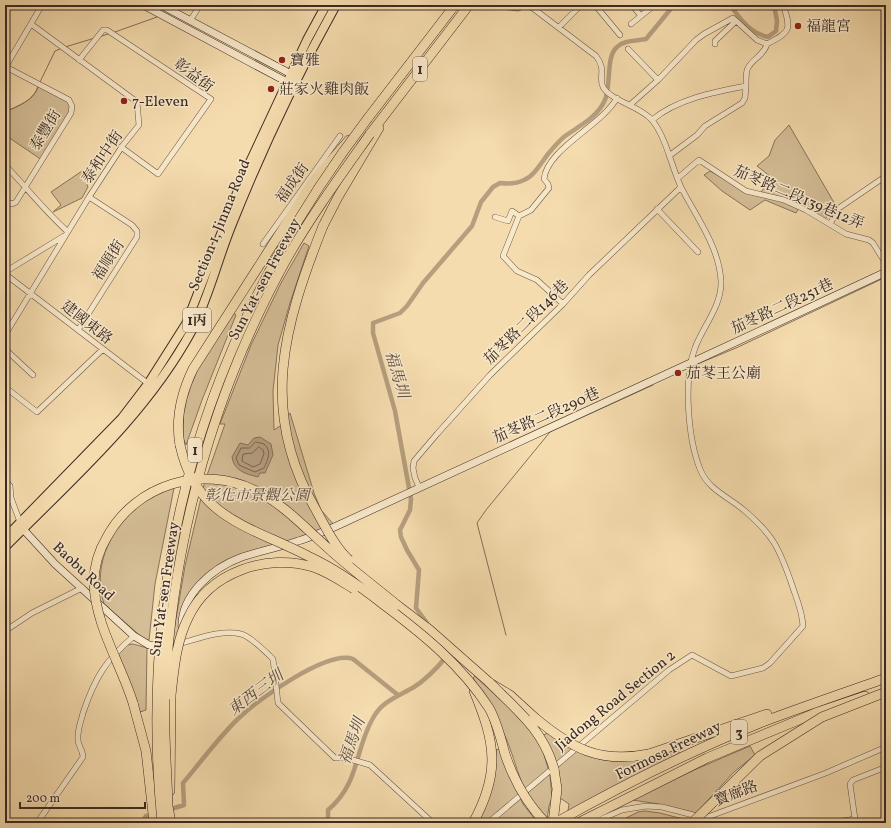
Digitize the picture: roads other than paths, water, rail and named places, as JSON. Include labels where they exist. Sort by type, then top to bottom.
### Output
[{"type":"highway","name":"Sun Yat-sen Freeway","points":[[162,823],[156,735],[159,648],[163,605],[174,539],[199,438],[226,361],[269,269],[309,203],[358,131],[455,5]]},
{"type":"highway","name":"Sun Yat-sen Freeway","points":[[171,823],[168,806],[165,688],[172,617],[185,527],[200,468],[227,389],[246,339],[269,292],[311,220],[370,134],[469,5]]},
{"type":"highway","points":[[385,114],[375,136],[338,197],[323,226],[301,286],[285,347],[281,399],[284,426],[297,475],[334,542],[344,555],[397,605]]},
{"type":"highway","points":[[358,131],[333,157],[314,180],[202,353],[185,385],[179,410],[178,427],[180,445],[186,465],[199,490],[215,508],[237,523],[332,568],[370,594],[423,635],[452,660],[489,709],[516,781],[525,800],[546,823]]},
{"type":"highway","points":[[154,823],[142,735],[127,683],[98,611],[94,583],[96,568],[104,542],[120,516],[132,505],[154,490],[179,482],[210,479],[243,485],[257,491],[286,511],[352,569],[430,630],[490,683],[532,724],[550,754],[554,769],[557,789],[554,823]]},
{"type":"highway","points":[[168,806],[171,781],[171,695],[177,650],[188,616],[202,597],[217,584],[239,571],[258,564],[278,562],[315,568],[354,589],[370,594]]},
{"type":"highway","points":[[490,683],[510,695],[554,733],[572,745],[587,752],[606,756],[623,757],[649,754],[835,690],[884,678]]},
{"type":"highway","name":"Formosa Freeway","points":[[554,823],[655,771],[745,730],[884,678]]},
{"type":"highway","points":[[473,687],[489,732],[493,763],[485,798],[473,823]]},
{"type":"highway","points":[[692,823],[739,775],[771,749],[822,717],[886,691]]},
{"type":"highway","name":"Formosa Freeway","points":[[578,823],[708,758],[818,712],[886,691]]},
{"type":"main road","name":"1丙","points":[[311,42],[326,5]]},
{"type":"main road","name":"1丙","points":[[311,42],[336,5]]},
{"type":"main road","name":"Section 1, Jinma Road","points":[[152,386],[186,324],[225,221],[291,74],[311,42]]},
{"type":"main road","name":"Section 1, Jinma Road","points":[[5,547],[22,526],[120,431],[194,324],[232,223],[254,171],[297,81],[311,42]]},
{"type":"main road","name":"Section 1, Jinma Road","points":[[5,538],[22,526]]},
{"type":"street","points":[[6,68],[42,5]]},
{"type":"street","points":[[143,5],[288,82],[297,81]]},
{"type":"street","points":[[161,5],[291,74],[297,81]]},
{"type":"street","points":[[190,21],[200,5]]},
{"type":"street","name":"Jiadong Road Section 2","points":[[488,823],[669,670],[688,657],[692,656],[702,660],[731,676],[755,671],[770,663],[803,626],[801,607],[780,551],[772,538],[745,511],[706,482],[694,449],[690,416],[690,363],[695,347],[717,304],[721,282],[718,262],[704,227],[681,187],[661,135],[652,120],[631,104],[616,98],[607,91],[602,86],[603,68],[596,56],[529,5]]},
{"type":"street","points":[[571,5],[576,10]]},
{"type":"street","points":[[559,27],[581,5]]},
{"type":"street","points":[[595,5],[620,35]]},
{"type":"street","points":[[632,5],[641,16]]},
{"type":"street","points":[[669,156],[697,135],[705,126],[742,103],[745,98],[747,69],[750,64],[765,51],[767,44],[784,35],[788,30],[789,22],[783,5]]},
{"type":"street","points":[[632,24],[652,7]]},
{"type":"street","points":[[631,104],[658,80],[704,34],[733,18],[757,40],[767,44]]},
{"type":"street","points":[[715,44],[715,41],[736,21]]},
{"type":"street","name":"泰和中街","points":[[5,335],[89,196],[121,147],[139,125],[137,102],[31,24]]},
{"type":"street","name":"彰益街","points":[[79,60],[97,35],[103,30],[109,31],[211,99],[158,174],[121,147]]},
{"type":"street","points":[[628,49],[658,80]]},
{"type":"street","name":"泰豐街","points":[[5,201],[12,204],[16,202],[71,113],[72,106],[70,100],[6,68]]},
{"type":"street","points":[[652,120],[679,104],[715,92],[746,86]]},
{"type":"street","points":[[563,304],[537,280],[517,271],[503,256],[519,216],[531,210],[546,192],[548,184],[544,179],[545,172],[567,144],[598,121],[616,98]]},
{"type":"street","name":"福成街","points":[[263,244],[340,136]]},
{"type":"street","name":"茄苳路二段139巷12弄","points":[[678,178],[699,160],[746,191],[784,200],[806,210],[852,236],[869,240],[874,243],[886,264]]},
{"type":"street","points":[[5,165],[26,186],[66,233],[5,273]]},
{"type":"street","points":[[830,224],[838,208],[886,176]]},
{"type":"street","name":"茄苳路二段146巷","points":[[412,491],[415,478],[413,468],[414,462],[490,375],[563,304],[589,275],[681,187]]},
{"type":"street","name":"福順街","points":[[78,330],[137,237],[137,231],[132,225],[89,196]]},
{"type":"street","points":[[657,209],[698,252]]},
{"type":"street","points":[[495,217],[508,221],[512,211],[519,216]]},
{"type":"street","name":"茄苳路二段251巷","points":[[690,363],[886,272]]},
{"type":"street","name":"建國東路","points":[[5,273],[152,386]]},
{"type":"street","points":[[5,388],[37,412],[103,349]]},
{"type":"street","points":[[5,350],[33,375]]},
{"type":"street","name":"茄苳路二段290巷","points":[[178,645],[182,632],[182,619],[188,598],[200,584],[230,563],[244,557],[309,537],[690,363]]},
{"type":"street","points":[[5,480],[10,486],[11,498],[22,526]]},
{"type":"street","name":"Baobu Road","points":[[22,526],[55,564],[134,636],[149,645],[178,645]]},
{"type":"street","points":[[182,632],[195,608],[206,596],[238,573],[257,568]]},
{"type":"street","points":[[5,631],[32,612],[82,588]]},
{"type":"street","points":[[178,645],[218,634],[240,633],[248,637],[273,659],[275,693],[278,703],[335,758],[346,758],[370,765],[433,823]]},
{"type":"street","points":[[37,823],[83,757],[83,750],[78,742],[78,730],[90,692],[106,663],[134,636]]},
{"type":"street","name":"寶廍路","points":[[592,823],[622,810],[646,806],[662,807],[705,818],[826,773],[886,748]]},
{"type":"street","points":[[829,823],[855,819],[850,784],[853,780],[886,766]]},
{"type":"water","points":[[260,437],[271,444],[273,455],[265,473],[260,473],[258,477],[238,469],[233,462],[232,457],[240,443],[248,445],[254,438]]},
{"type":"waterway","points":[[177,10],[193,5]]},
{"type":"waterway","points":[[472,5],[518,11],[521,10],[524,5]]},
{"type":"waterway","name":"福馬圳","points":[[427,623],[416,608],[419,570],[401,537],[400,530],[410,510],[411,499],[395,411],[373,333],[373,323],[400,313],[407,306],[423,283],[472,226],[481,202],[493,187],[500,183],[515,183],[528,178],[565,136],[587,121],[601,108],[608,89],[610,65],[613,52],[623,43],[646,39],[674,5]]},
{"type":"waterway","name":"福馬圳","points":[[730,5],[742,21],[751,29],[768,37],[776,31],[777,21],[774,5]]},
{"type":"waterway","points":[[115,32],[157,17]]},
{"type":"waterway","points":[[102,36],[108,34]]},
{"type":"waterway","points":[[65,47],[95,38]]},
{"type":"waterway","points":[[40,82],[55,51],[60,49]]},
{"type":"waterway","points":[[5,112],[20,105],[33,96],[38,87]]},
{"type":"waterway","points":[[695,365],[736,348],[886,277]]},
{"type":"waterway","points":[[506,635],[477,523],[550,432],[653,385]]},
{"type":"waterway","name":"福馬圳","points":[[328,823],[328,810],[346,789],[362,742],[377,712],[386,703],[423,680],[436,669],[447,656]]},
{"type":"waterway","name":"東西三圳","points":[[168,810],[184,805],[183,783],[234,723],[263,698],[295,677],[312,668],[342,658],[353,659],[398,695]]},
{"type":"waterway","name":"東西三圳","points":[[141,823],[146,816],[154,814]]},
{"type":"place","name":"福龍宮","points":[[798,26]]},
{"type":"place","name":"寶雅","points":[[282,60]]},
{"type":"place","name":"莊家火雞肉飯","points":[[271,89]]},
{"type":"place","name":"7-Eleven","points":[[124,101]]},
{"type":"place","name":"茄苳王公廟","points":[[678,373]]},
{"type":"park label","name":"彰化市景觀公園","points":[[257,495]]}]
